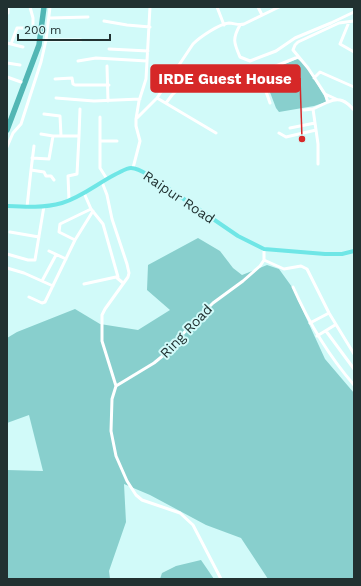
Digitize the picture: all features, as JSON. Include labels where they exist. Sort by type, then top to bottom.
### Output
[{"type":"main road","name":"Raipur Road","points":[[7,206],[44,206],[69,200],[123,170],[133,168],[153,178],[238,236],[264,249],[326,254],[342,254],[354,251]]},
{"type":"street","points":[[8,7],[8,13]]},
{"type":"street","points":[[12,44],[17,28],[33,28],[33,18],[30,7]]},
{"type":"street","points":[[7,147],[13,133],[21,124],[41,62],[50,18],[50,7]]},
{"type":"street","points":[[133,168],[140,141],[136,126],[136,119],[140,99],[146,83],[150,7]]},
{"type":"street","points":[[217,7],[224,25]]},
{"type":"street","points":[[258,7],[262,15]]},
{"type":"street","points":[[279,7],[240,25],[234,35],[240,58],[250,61],[276,51],[295,38],[354,12]]},
{"type":"street","points":[[50,18],[88,17]]},
{"type":"street","points":[[104,21],[127,26],[150,27]]},
{"type":"street","points":[[328,102],[325,94],[293,50],[298,42],[339,23],[354,21]]},
{"type":"street","points":[[349,22],[340,44],[354,52]]},
{"type":"street","points":[[136,119],[157,98],[193,44],[203,36],[224,25],[229,23],[240,25]]},
{"type":"street","points":[[46,40],[81,40]]},
{"type":"street","points":[[7,43],[23,47]]},
{"type":"street","points":[[109,49],[148,51]]},
{"type":"street","points":[[270,103],[261,73],[265,69],[298,57]]},
{"type":"street","points":[[78,61],[96,58],[147,61]]},
{"type":"street","points":[[7,63],[20,65]]},
{"type":"street","points":[[107,66],[109,85],[108,101]]},
{"type":"street","points":[[314,78],[320,72],[354,87]]},
{"type":"street","points":[[7,76],[21,82]]},
{"type":"street","points":[[55,79],[72,78],[74,85],[109,85]]},
{"type":"street","points":[[166,103],[172,94],[189,79]]},
{"type":"street","points":[[325,94],[346,103],[354,110]]},
{"type":"street","points":[[56,98],[94,101],[140,99]]},
{"type":"street","points":[[157,98],[216,133]]},
{"type":"street","points":[[304,110],[313,109],[336,99]]},
{"type":"street","points":[[69,200],[68,176],[77,174],[80,109]]},
{"type":"street","points":[[313,109],[318,164]]},
{"type":"street","points":[[44,114],[60,116],[61,136]]},
{"type":"street","points":[[100,117],[100,168],[107,179]]},
{"type":"street","points":[[290,128],[315,123]]},
{"type":"street","points":[[279,133],[286,137],[316,130]]},
{"type":"street","points":[[41,134],[53,136],[79,136]]},
{"type":"street","points":[[32,158],[49,159],[53,136]]},
{"type":"street","points":[[100,141],[117,142]]},
{"type":"street","points":[[27,207],[34,146]]},
{"type":"street","points":[[31,170],[44,172],[46,176],[51,176],[54,180]]},
{"type":"street","points":[[102,182],[128,270],[128,277],[102,315],[102,341],[116,386],[114,388],[112,399],[111,431],[116,456],[127,481],[136,495],[146,503],[174,510],[183,514],[189,520],[222,579]]},
{"type":"street","points":[[84,193],[92,210],[104,226],[118,277],[123,283]]},
{"type":"street","points":[[7,254],[33,261],[36,256],[44,206]]},
{"type":"street","points":[[29,296],[44,303],[75,240],[92,210]]},
{"type":"street","points":[[75,240],[60,233],[58,230],[59,225],[62,222],[92,210]]},
{"type":"street","points":[[10,232],[39,237]]},
{"type":"street","points":[[264,249],[264,260],[284,269],[301,266],[306,268],[335,325],[354,354]]},
{"type":"street","points":[[49,251],[66,259]]},
{"type":"street","points":[[42,280],[56,255]]},
{"type":"street","name":"Ring Road","points":[[116,386],[154,363],[165,354],[189,326],[249,276],[264,260]]},
{"type":"street","points":[[7,268],[42,280],[53,286]]},
{"type":"street","points":[[84,284],[118,277]]},
{"type":"street","points":[[294,287],[317,336],[332,358],[353,383]]},
{"type":"street","points":[[310,323],[329,313]]},
{"type":"street","points":[[317,336],[335,325]]},
{"type":"street","points":[[326,331],[354,369]]},
{"type":"shaded area","points":[[297,59],[301,61],[308,70],[325,97],[326,102],[314,106],[279,112],[276,108],[263,74],[264,72]]},
{"type":"shaded area","points":[[198,238],[220,251],[233,268],[242,275],[267,265],[279,269],[292,287],[325,359],[354,393],[354,579],[268,579],[241,538],[206,525],[150,495],[124,484],[126,522],[109,571],[110,579],[7,579],[7,470],[43,471],[29,415],[7,423],[7,338],[17,332],[75,309],[100,324],[138,330],[170,310],[147,290],[148,265]]},
{"type":"shaded area","points":[[201,560],[214,579],[160,579],[162,573],[176,566]]},
{"type":"waterway","points":[[7,130],[39,45],[44,7]]},
{"type":"place","name":"IRDE Guest House","points":[[302,139]]}]
